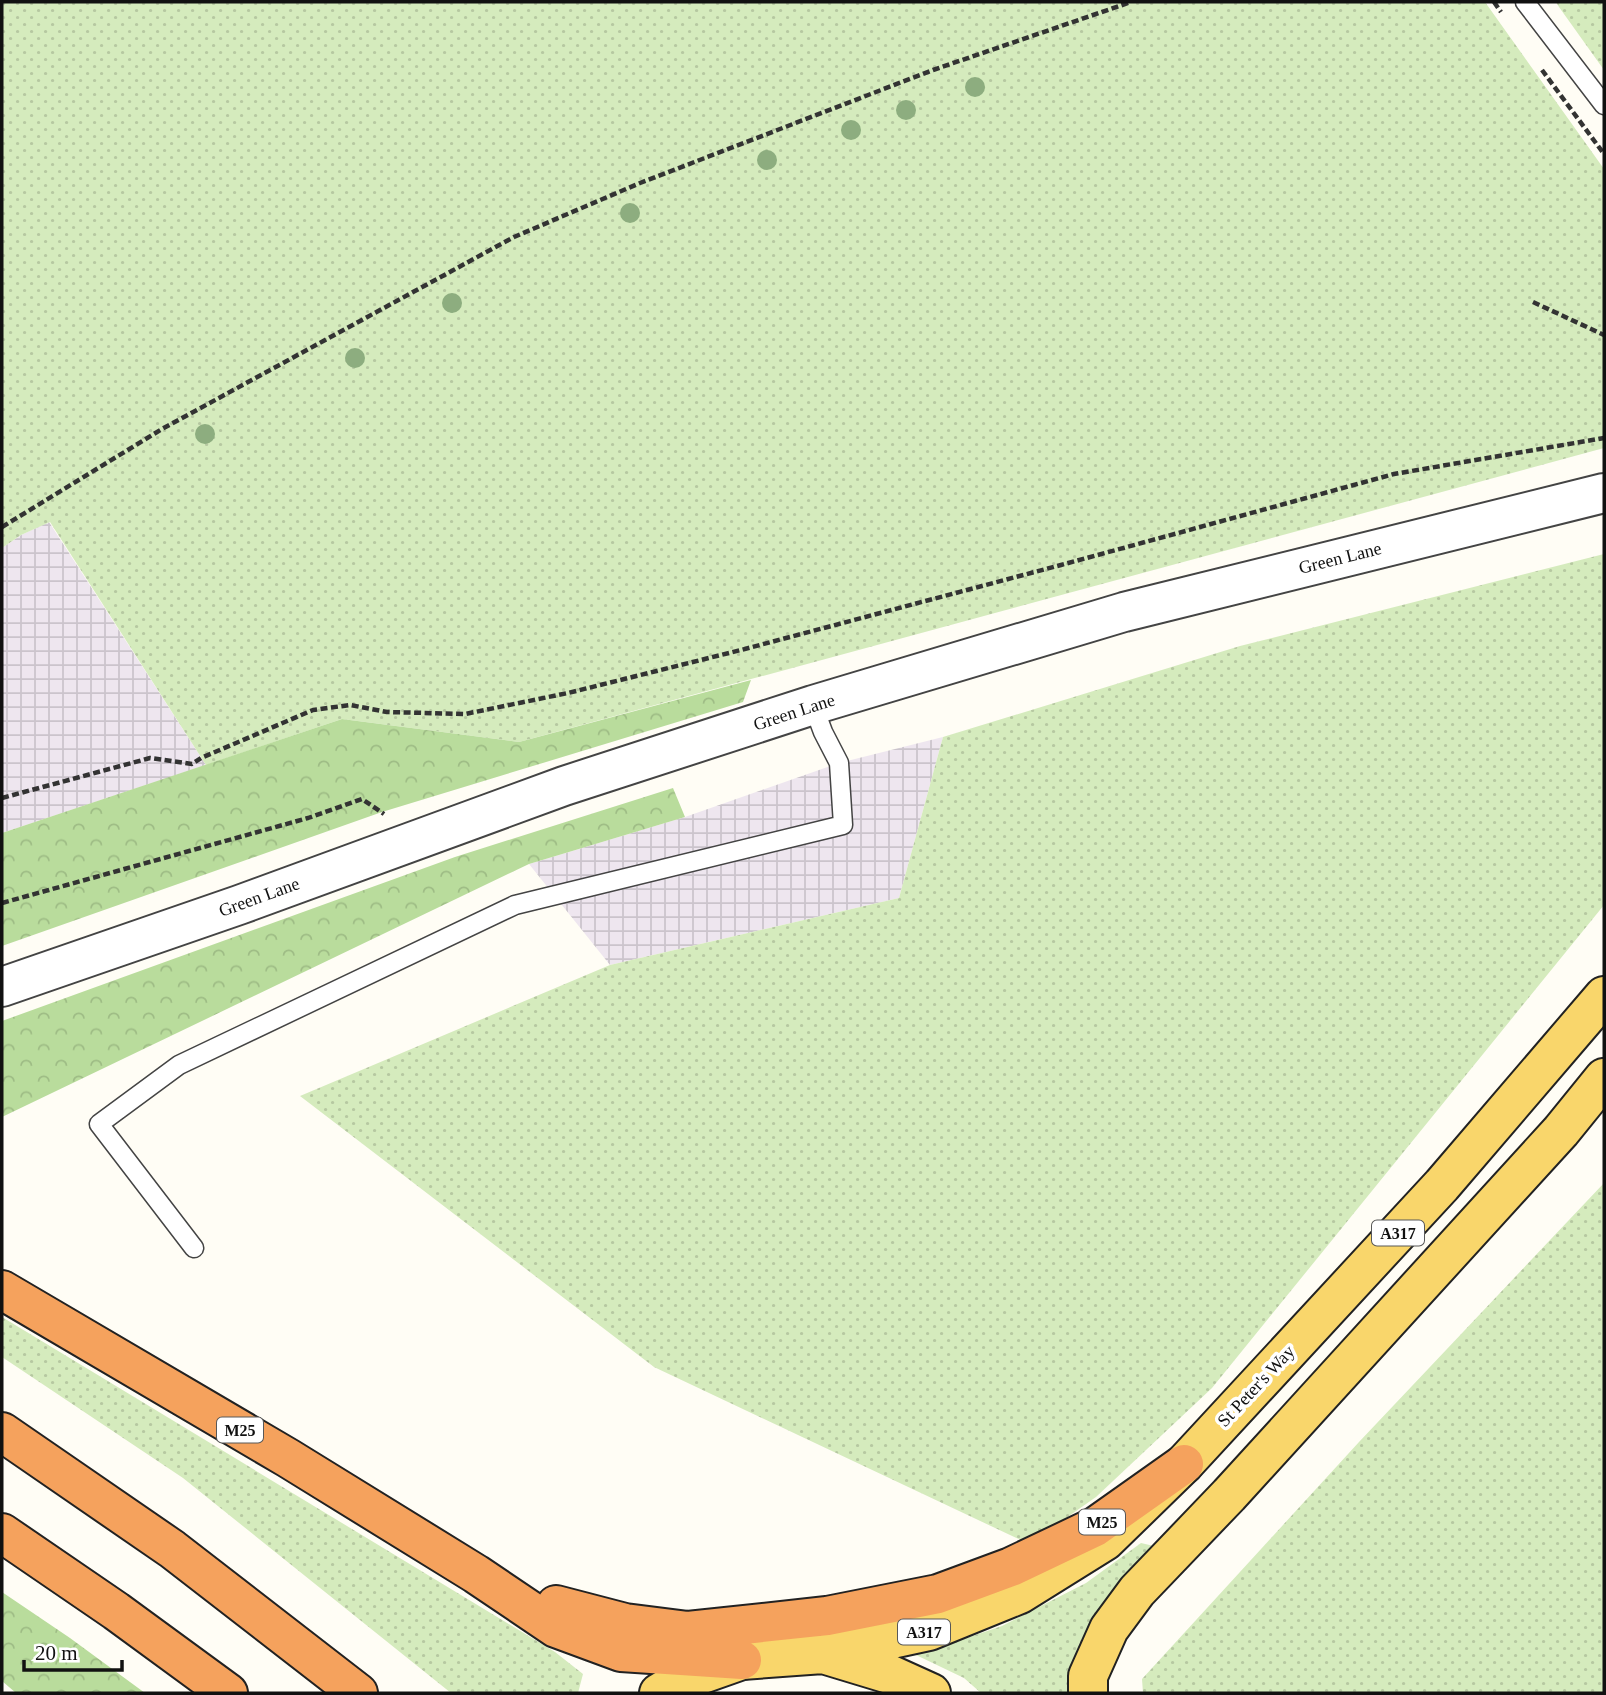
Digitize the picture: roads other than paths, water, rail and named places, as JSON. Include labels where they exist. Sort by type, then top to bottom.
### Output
[{"type":"highway","name":"M25","points":[[2,1290],[288,1458],[476,1574],[556,1628],[621,1652],[742,1660]]},
{"type":"highway","points":[[2,1432],[172,1549],[358,1693]]},
{"type":"highway","name":"M25","points":[[476,1574],[543,1602],[625,1623],[688,1631],[827,1616],[938,1594],[1011,1567],[1095,1528],[1184,1464]]},
{"type":"highway","points":[[2,1533],[116,1611],[228,1693]]},
{"type":"main road","name":"St Peter's Way","points":[[823,1654],[929,1631],[1020,1594],[1105,1541],[1184,1464],[1442,1185],[1604,996]]},
{"type":"main road","name":"A317","points":[[1088,1693],[1088,1676],[1108,1629],[1137,1591],[1229,1495],[1561,1131],[1604,1079]]},
{"type":"main road","points":[[659,1693],[674,1684],[742,1660],[823,1654],[889,1675],[931,1693]]},
{"type":"street","name":"Green Lane","points":[[2,988],[564,786],[813,705],[1124,612],[1604,493]]},
{"type":"lane","points":[[1525,2],[1604,105]]},
{"type":"lane","points":[[194,1248],[99,1124],[179,1065],[516,905],[843,825],[839,762],[822,732],[813,705]]}]
